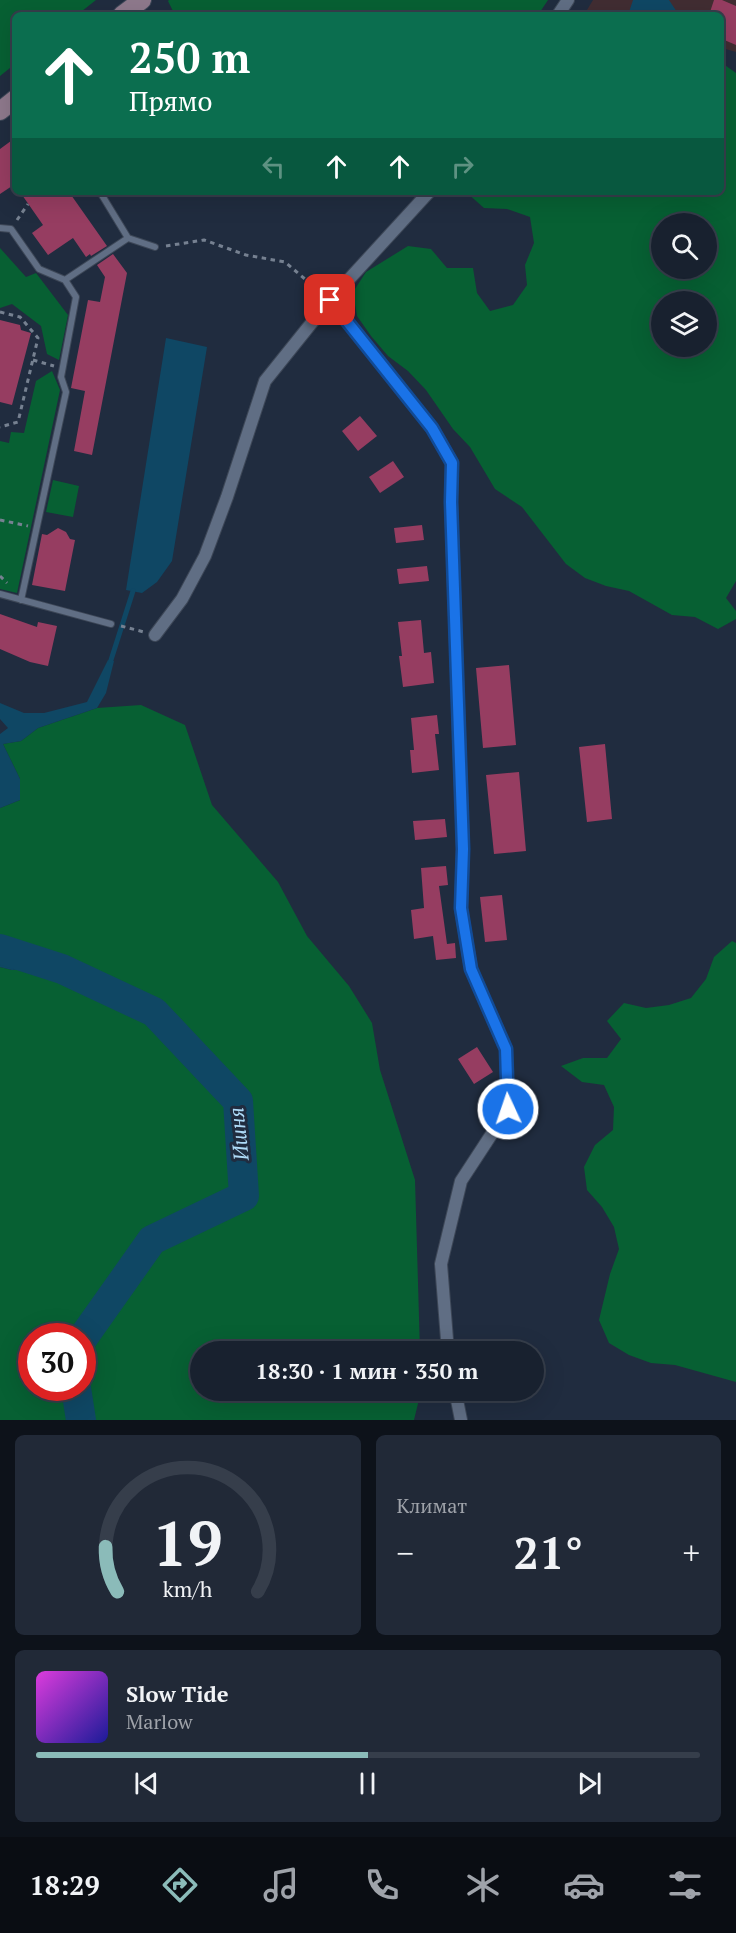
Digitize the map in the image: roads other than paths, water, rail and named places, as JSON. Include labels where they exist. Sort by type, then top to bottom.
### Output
[{"type":"street","points":[[126,12],[142,0]]},
{"type":"street","points":[[0,111],[12,101]]},
{"type":"street","points":[[155,635],[187,591],[205,556],[265,381],[330,300],[426,195]]},
{"type":"street","points":[[330,300],[432,428],[452,463],[451,502],[463,849],[461,908],[471,969],[506,1049],[508,1109],[461,1181],[441,1264],[447,1341]]},
{"type":"street","points":[[457,1401],[460,1420]]},
{"type":"lane","points":[[102,195],[128,238],[155,247]]},
{"type":"lane","points":[[0,228],[10,229],[39,269],[65,280],[76,297],[61,377],[66,392],[21,600]]},
{"type":"lane","points":[[65,280],[128,238]]},
{"type":"lane","points":[[0,594],[111,624]]},
{"type":"water","points":[[633,0],[669,0],[677,12],[629,12]]},
{"type":"water","points":[[166,338],[207,347],[172,561],[157,582],[142,593],[126,590]]},
{"type":"water","points":[[108,660],[114,661],[106,693],[97,708],[38,728],[21,741],[3,744],[20,779],[20,800],[0,808],[0,734],[8,728],[0,719],[0,703],[24,713],[44,713],[87,702]]},
{"type":"water","points":[[0,937],[12,951],[29,964],[48,960],[62,969],[43,977],[22,969],[12,970],[0,967]]},
{"type":"waterway","points":[[111,660],[133,591]]},
{"type":"waterway","name":"Ишня","points":[[0,949],[62,969],[154,1012],[238,1101],[244,1196],[152,1240],[93,1323]]},
{"type":"waterway","name":"Ишня","points":[[78,1401],[81,1420]]}]
